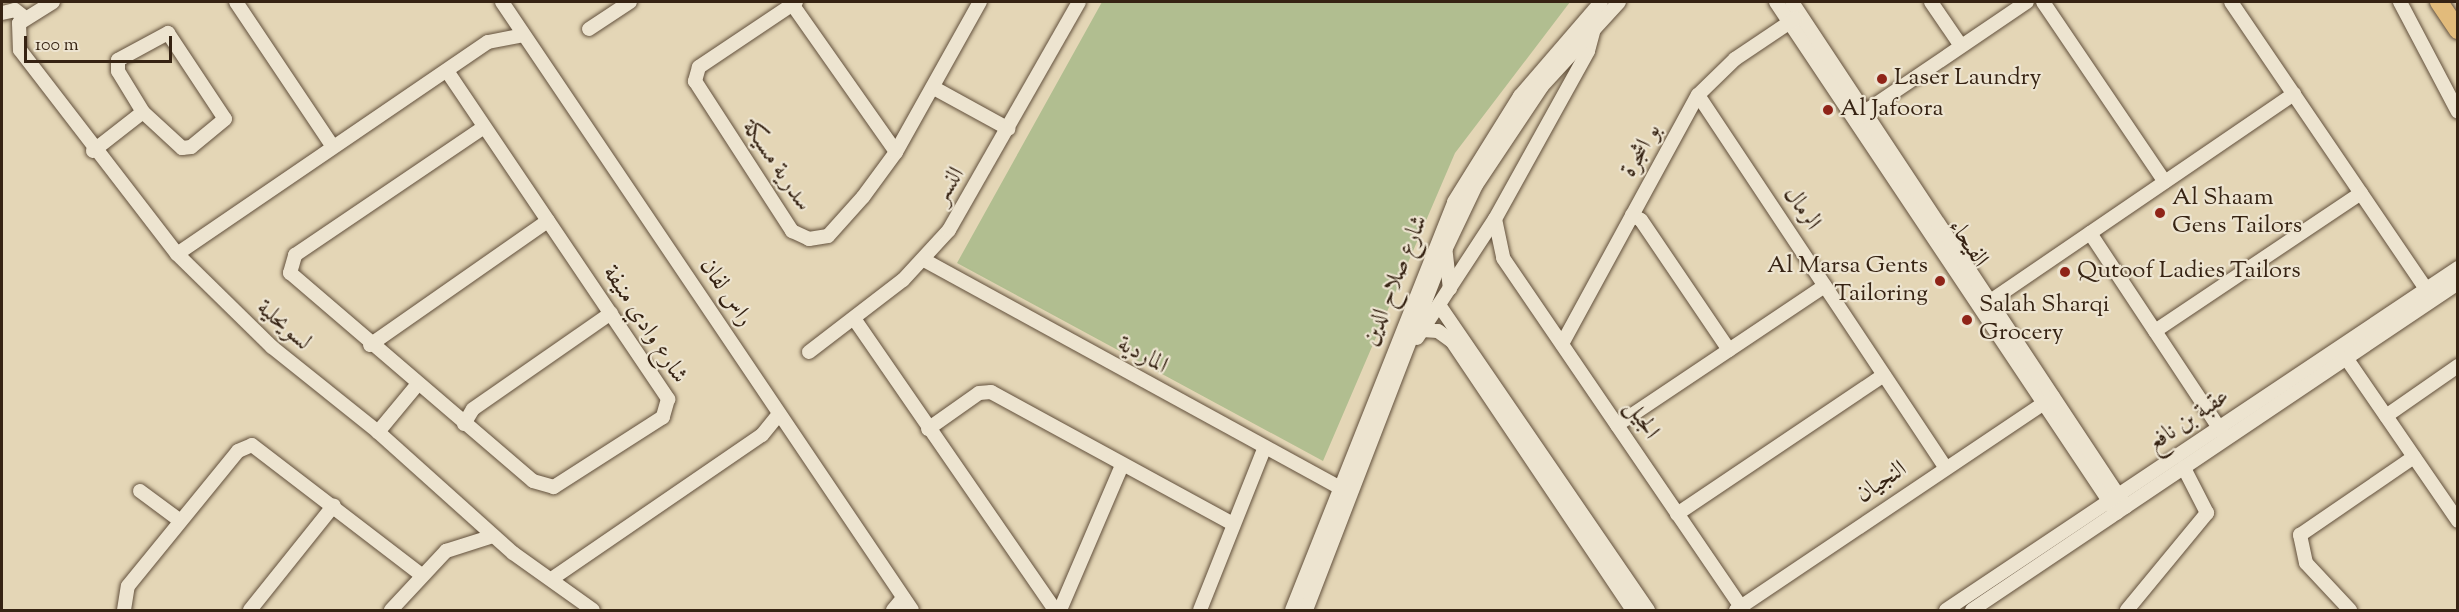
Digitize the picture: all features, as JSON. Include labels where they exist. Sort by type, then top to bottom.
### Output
[{"type":"main road","points":[[2439,2],[2457,30]]},
{"type":"street","points":[[2,13],[15,10],[24,17],[53,2]]},
{"type":"street","points":[[236,2],[333,147]]},
{"type":"street","points":[[590,29],[630,2]]},
{"type":"street","name":"سدرية مسيكة","points":[[794,3],[699,67],[695,81],[792,231],[809,239],[828,236],[896,152],[934,88],[980,2]]},
{"type":"street","name":"النسر","points":[[809,352],[855,320],[924,260],[970,198],[1079,2]]},
{"type":"street","name":"شارع صلاح الدين","points":[[1306,610],[1345,491],[1439,247],[1521,115],[1591,20],[1601,2]]},
{"type":"street","name":"شارع صلاح الدين","points":[[1591,20],[1619,2]]},
{"type":"street","name":"الفيحاء","points":[[1776,2],[1796,19],[1987,303],[2118,505]]},
{"type":"street","name":"الفيحاء","points":[[1792,2],[1796,19]]},
{"type":"street","points":[[1931,2],[1961,46]]},
{"type":"street","points":[[1860,115],[2026,2]]},
{"type":"street","points":[[2043,2],[2165,182]]},
{"type":"street","points":[[2231,2],[2429,294]]},
{"type":"street","points":[[2400,2],[2457,112]]},
{"type":"street","points":[[177,254],[488,42],[501,27],[506,3]]},
{"type":"street","name":"راس لفان","points":[[506,3],[524,35],[779,414],[900,606],[912,610]]},
{"type":"street","name":"راس لفان","points":[[506,3],[922,610]]},
{"type":"street","points":[[794,3],[896,152]]},
{"type":"street","name":"لسويحلية","points":[[24,17],[16,30],[20,50],[93,151],[177,254],[272,347],[378,432],[493,536],[553,578],[586,608]]},
{"type":"street","name":"بو اشجرة","points":[[1562,344],[1698,95],[1735,59],[1796,19]]},
{"type":"street","name":"شارع صلاح الدين","points":[[1407,348],[1450,291],[1495,219],[1588,51],[1591,20]]},
{"type":"street","points":[[168,33],[225,119],[191,147],[182,147],[143,112],[118,71],[118,60],[168,33]]},
{"type":"street","points":[[488,42],[524,35]]},
{"type":"street","name":"شارع وادي منيفة","points":[[447,71],[665,391],[668,408],[663,417],[554,487],[533,481],[293,281],[290,264],[484,127]]},
{"type":"street","points":[[934,88],[1009,129]]},
{"type":"street","points":[[1987,303],[2294,94]]},
{"type":"street","name":"الرمال","points":[[1698,95],[1945,467]]},
{"type":"street","points":[[93,151],[143,112]]},
{"type":"street","points":[[2156,331],[2361,193]]},
{"type":"street","points":[[1632,215],[1641,220],[1729,350]]},
{"type":"street","name":"الجيل","points":[[1495,219],[1503,258],[1739,609]]},
{"type":"street","points":[[370,345],[548,222]]},
{"type":"street","points":[[2090,233],[2227,439]]},
{"type":"street","points":[[1439,247],[1450,291]]},
{"type":"street","name":"شارع صلاح الدين","points":[[1292,610],[1407,348],[1439,247]]},
{"type":"street","points":[[1473,256],[1503,258]]},
{"type":"street","name":"الماردية","points":[[924,260],[1264,449],[1345,491]]},
{"type":"street","name":"عقبة بن نافع","points":[[1972,610],[2118,505],[2219,427],[2343,352],[2429,294],[2457,268]]},
{"type":"street","name":"عقبة بن نافع","points":[[2429,294],[2457,283]]},
{"type":"street","points":[[1617,425],[1825,286]]},
{"type":"street","points":[[1439,305],[1648,610]]},
{"type":"street","points":[[464,424],[473,409],[611,312]]},
{"type":"street","points":[[855,320],[1055,610]]},
{"type":"street","points":[[1422,330],[1438,331],[1452,341],[1633,610]]},
{"type":"street","points":[[2343,352],[2457,521]]},
{"type":"street","name":"عقبة بن نافع","points":[[1946,610],[2118,505],[2184,468],[2227,439],[2343,352]]},
{"type":"street","points":[[2386,416],[2457,366]]},
{"type":"street","points":[[1677,514],[1884,375]]},
{"type":"street","points":[[378,432],[417,385]]},
{"type":"street","points":[[928,429],[979,393],[991,392],[1233,524]]},
{"type":"street","name":"النجيان","points":[[1739,609],[1945,467],[2050,399]]},
{"type":"street","points":[[553,578],[762,435],[779,414]]},
{"type":"street","points":[[762,435],[788,428]]},
{"type":"street","points":[[124,610],[128,586],[179,520],[238,451],[252,445],[334,505],[420,574]]},
{"type":"street","points":[[1200,610],[1264,449]]},
{"type":"street","points":[[2350,610],[2306,563],[2300,535],[2414,457]]},
{"type":"street","points":[[1060,610],[1122,465]]},
{"type":"street","points":[[2127,610],[2207,513],[2184,468]]},
{"type":"street","points":[[140,491],[179,520]]},
{"type":"street","points":[[250,610],[334,505]]},
{"type":"street","points":[[391,610],[420,574],[446,551],[493,536]]},
{"type":"green space","points":[[1102,2],[1570,2],[1455,153],[1323,461],[957,263]]},
{"type":"place","name":"Laser Laundry","points":[[1882,79]]},
{"type":"place","name":"Al Jafoora","points":[[1828,110]]},
{"type":"place","name":"Al Shaam Gens Tailors","points":[[2160,213]]},
{"type":"place","name":"Qutoof Ladies Tailors","points":[[2065,272]]},
{"type":"place","name":"Al Marsa Gents Tailoring","points":[[1940,281]]},
{"type":"place","name":"Salah Sharqi Grocery","points":[[1967,320]]}]
